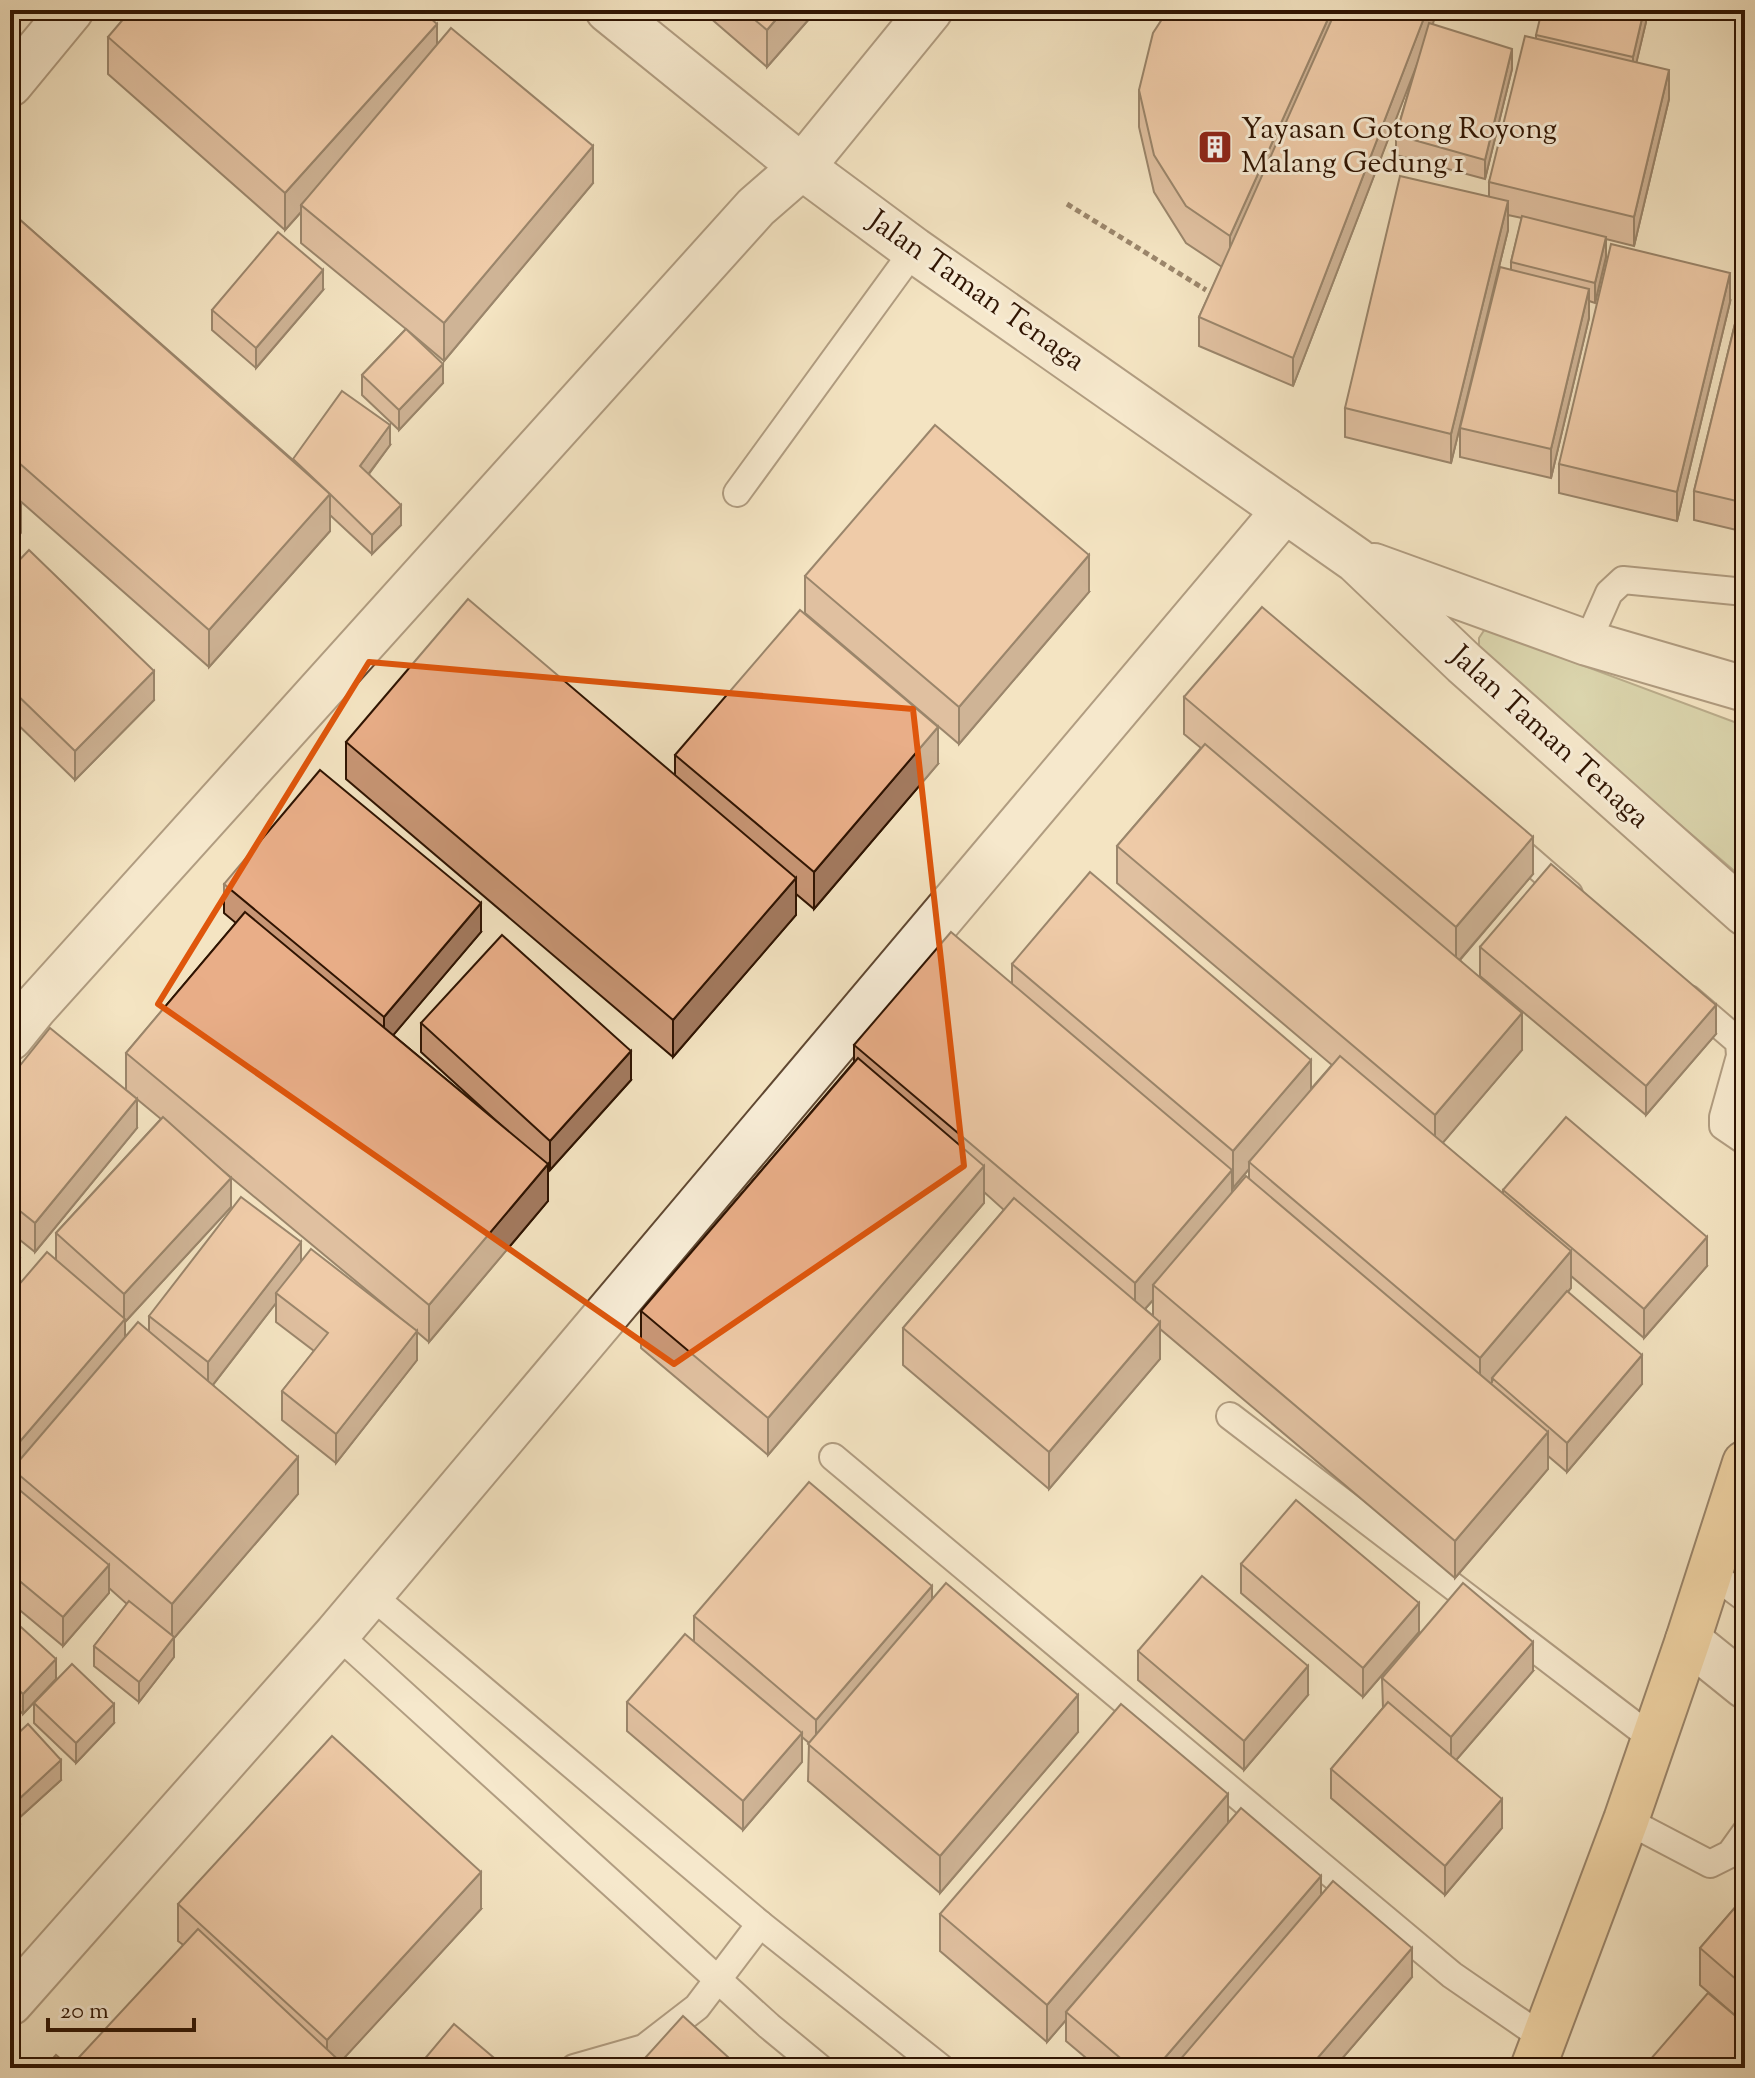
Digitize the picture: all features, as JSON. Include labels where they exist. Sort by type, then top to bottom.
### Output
[{"type":"highway","points":[[1539,2054],[1626,1820],[1745,1463]]},
{"type":"street","points":[[10,84],[71,10]]},
{"type":"street","name":"Jalan Taman Tenaga","points":[[608,10],[802,167],[914,250],[1356,560],[1464,663],[1745,913]]},
{"type":"street","points":[[10,1038],[745,219],[802,167],[930,10]]},
{"type":"street","points":[[10,2003],[337,1634],[1285,510]]},
{"type":"street","name":"Jalan Taman Tenaga","points":[[1356,560],[1587,643],[1745,689]]},
{"type":"street","points":[[1688,1640],[1745,1686]]},
{"type":"lane","points":[[737,493],[914,250]]},
{"type":"lane","points":[[1587,643],[1609,593],[1623,580],[1745,592]]},
{"type":"lane","points":[[1488,824],[1584,907]]},
{"type":"lane","points":[[1668,980],[1739,1042],[1740,1056],[1723,1126],[1745,1141]]},
{"type":"lane","points":[[1230,1416],[1653,1739]]},
{"type":"lane","points":[[833,1457],[1452,1975],[1539,2054]]},
{"type":"lane","points":[[1710,1572],[1745,1598]]},
{"type":"lane","points":[[370,1594],[760,1924],[941,2068]]},
{"type":"lane","points":[[337,1634],[769,2026],[820,2068]]},
{"type":"lane","points":[[1626,1820],[1710,1864],[1730,1854],[1745,1833]]},
{"type":"lane","points":[[574,2068],[644,2048],[697,2007],[760,1924]]},
{"type":"path","points":[[1067,204],[1206,290]]},
{"type":"highlighted area","points":[[369,662],[913,709],[964,1166],[674,1364],[158,1004]]},
{"type":"green space","points":[[1485,629],[1745,726],[1745,880],[1479,653],[1479,638]]},
{"type":"building","points":[[131,10],[421,10],[437,24],[285,193],[108,37]]},
{"type":"building","points":[[743,10],[784,10],[767,30]]},
{"type":"building","name":"Yayasan Gotong Royong Malang Gedung 1","points":[[1168,10],[1332,10],[1230,236],[1186,206],[1154,155],[1139,90],[1153,33]]},
{"type":"building","points":[[1336,10],[1427,10],[1293,358],[1199,317]]},
{"type":"building","points":[[1542,10],[1644,10],[1633,57],[1536,35]]},
{"type":"building","points":[[1429,23],[1512,49],[1485,160],[1396,135]]},
{"type":"building","points":[[451,28],[593,146],[444,323],[301,205]]},
{"type":"building","points":[[1525,36],[1669,70],[1634,217],[1489,182]]},
{"type":"building","points":[[1400,176],[1508,201],[1451,434],[1345,408]]},
{"type":"building","points":[[10,211],[330,494],[209,630],[10,455]]},
{"type":"building","points":[[1522,216],[1606,237],[1595,283],[1511,262]]},
{"type":"building","points":[[278,232],[323,270],[256,348],[212,310]]},
{"type":"building","points":[[1611,244],[1730,273],[1677,492],[1559,464]]},
{"type":"building","points":[[1500,267],[1589,289],[1551,449],[1460,428]]},
{"type":"building","points":[[1745,283],[1745,503],[1694,491]]},
{"type":"building","points":[[406,329],[443,364],[399,410],[362,375]]},
{"type":"building","points":[[342,391],[390,425],[360,466],[401,505],[372,535],[293,459]]},
{"type":"building","points":[[935,425],[1089,555],[959,707],[805,576]]},
{"type":"building","points":[[10,495],[21,505],[10,517]]},
{"type":"building","points":[[29,550],[154,671],[75,751],[10,688],[10,570]]},
{"type":"building","points":[[468,599],[796,878],[673,1020],[346,742]]},
{"type":"building","points":[[1262,607],[1533,837],[1456,927],[1184,697]]},
{"type":"building","points":[[800,610],[938,727],[814,872],[675,755]]},
{"type":"building","points":[[1205,744],[1522,1013],[1435,1115],[1117,846]]},
{"type":"building","points":[[320,770],[481,903],[384,1017],[224,884]]},
{"type":"building","points":[[1551,864],[1716,1005],[1646,1086],[1480,947]]},
{"type":"building","points":[[1090,872],[1311,1060],[1233,1151],[1012,964]]},
{"type":"building","points":[[245,912],[548,1164],[429,1305],[126,1053]]},
{"type":"building","points":[[951,932],[1232,1170],[1135,1283],[854,1045]]},
{"type":"building","points":[[502,935],[631,1051],[550,1141],[421,1023]]},
{"type":"building","points":[[50,1028],[137,1099],[35,1223],[10,1203],[10,1078]]},
{"type":"building","points":[[1340,1056],[1571,1251],[1480,1358],[1249,1162]]},
{"type":"building","points":[[858,1058],[984,1166],[768,1418],[641,1311]]},
{"type":"building","points":[[163,1117],[231,1178],[124,1294],[56,1233]]},
{"type":"building","points":[[1566,1117],[1707,1237],[1644,1309],[1503,1190]]},
{"type":"building","points":[[1246,1176],[1548,1432],[1455,1541],[1153,1285]]},
{"type":"building","points":[[241,1197],[301,1242],[208,1362],[149,1316]]},
{"type":"building","points":[[1014,1198],[1160,1322],[1049,1452],[903,1328]]},
{"type":"building","points":[[311,1249],[417,1331],[336,1434],[282,1391],[328,1333],[276,1293]]},
{"type":"building","points":[[10,1250],[20,1258],[10,1271]]},
{"type":"building","points":[[47,1252],[125,1319],[10,1453],[10,1295]]},
{"type":"building","points":[[1567,1291],[1642,1355],[1567,1443],[1492,1378]]},
{"type":"building","points":[[138,1322],[298,1457],[172,1604],[12,1469]]},
{"type":"building","points":[[10,1482],[109,1565],[63,1617],[10,1573]]},
{"type":"building","points":[[809,1482],[932,1586],[816,1720],[694,1616]]},
{"type":"building","points":[[1296,1500],[1419,1603],[1363,1668],[1241,1564]]},
{"type":"building","points":[[1202,1576],[1308,1666],[1244,1741],[1138,1651]]},
{"type":"building","points":[[946,1583],[1078,1695],[940,1856],[808,1744]]},
{"type":"building","points":[[1463,1583],[1533,1642],[1451,1737],[1382,1678]]},
{"type":"building","points":[[129,1601],[174,1637],[139,1682],[94,1646]]},
{"type":"building","points":[[10,1617],[56,1659],[23,1694],[10,1682]]},
{"type":"building","points":[[685,1634],[802,1733],[743,1801],[627,1702]]},
{"type":"building","points":[[72,1664],[114,1704],[76,1743],[34,1703]]},
{"type":"building","points":[[10,1698],[20,1706],[10,1717]]},
{"type":"building","points":[[1388,1702],[1502,1799],[1445,1866],[1331,1769]]},
{"type":"building","points":[[1121,1704],[1228,1794],[1047,2005],[940,1914]]},
{"type":"building","points":[[28,1724],[61,1760],[19,1799],[10,1789],[10,1741]]},
{"type":"building","points":[[332,1736],[481,1872],[327,2040],[178,1904]]},
{"type":"building","points":[[1241,1808],[1321,1876],[1156,2068],[1132,2068],[1066,2012]]},
{"type":"building","points":[[10,1816],[20,1824],[10,1835]]},
{"type":"building","points":[[1333,1881],[1412,1948],[1309,2068],[1173,2068]]},
{"type":"building","points":[[1745,1896],[1745,1987],[1700,1948]]},
{"type":"building","points":[[198,1929],[347,2068],[44,2068],[56,2055],[70,2067]]},
{"type":"building","points":[[1708,1993],[1745,2024],[1745,2068],[1643,2068]]},
{"type":"building","points":[[683,2016],[740,2068],[636,2068]]},
{"type":"building","points":[[454,2024],[506,2068],[417,2068]]},
{"type":"place","name":"Yayasan Gotong Royong Malang Gedung 1","points":[[1215,147]]}]
